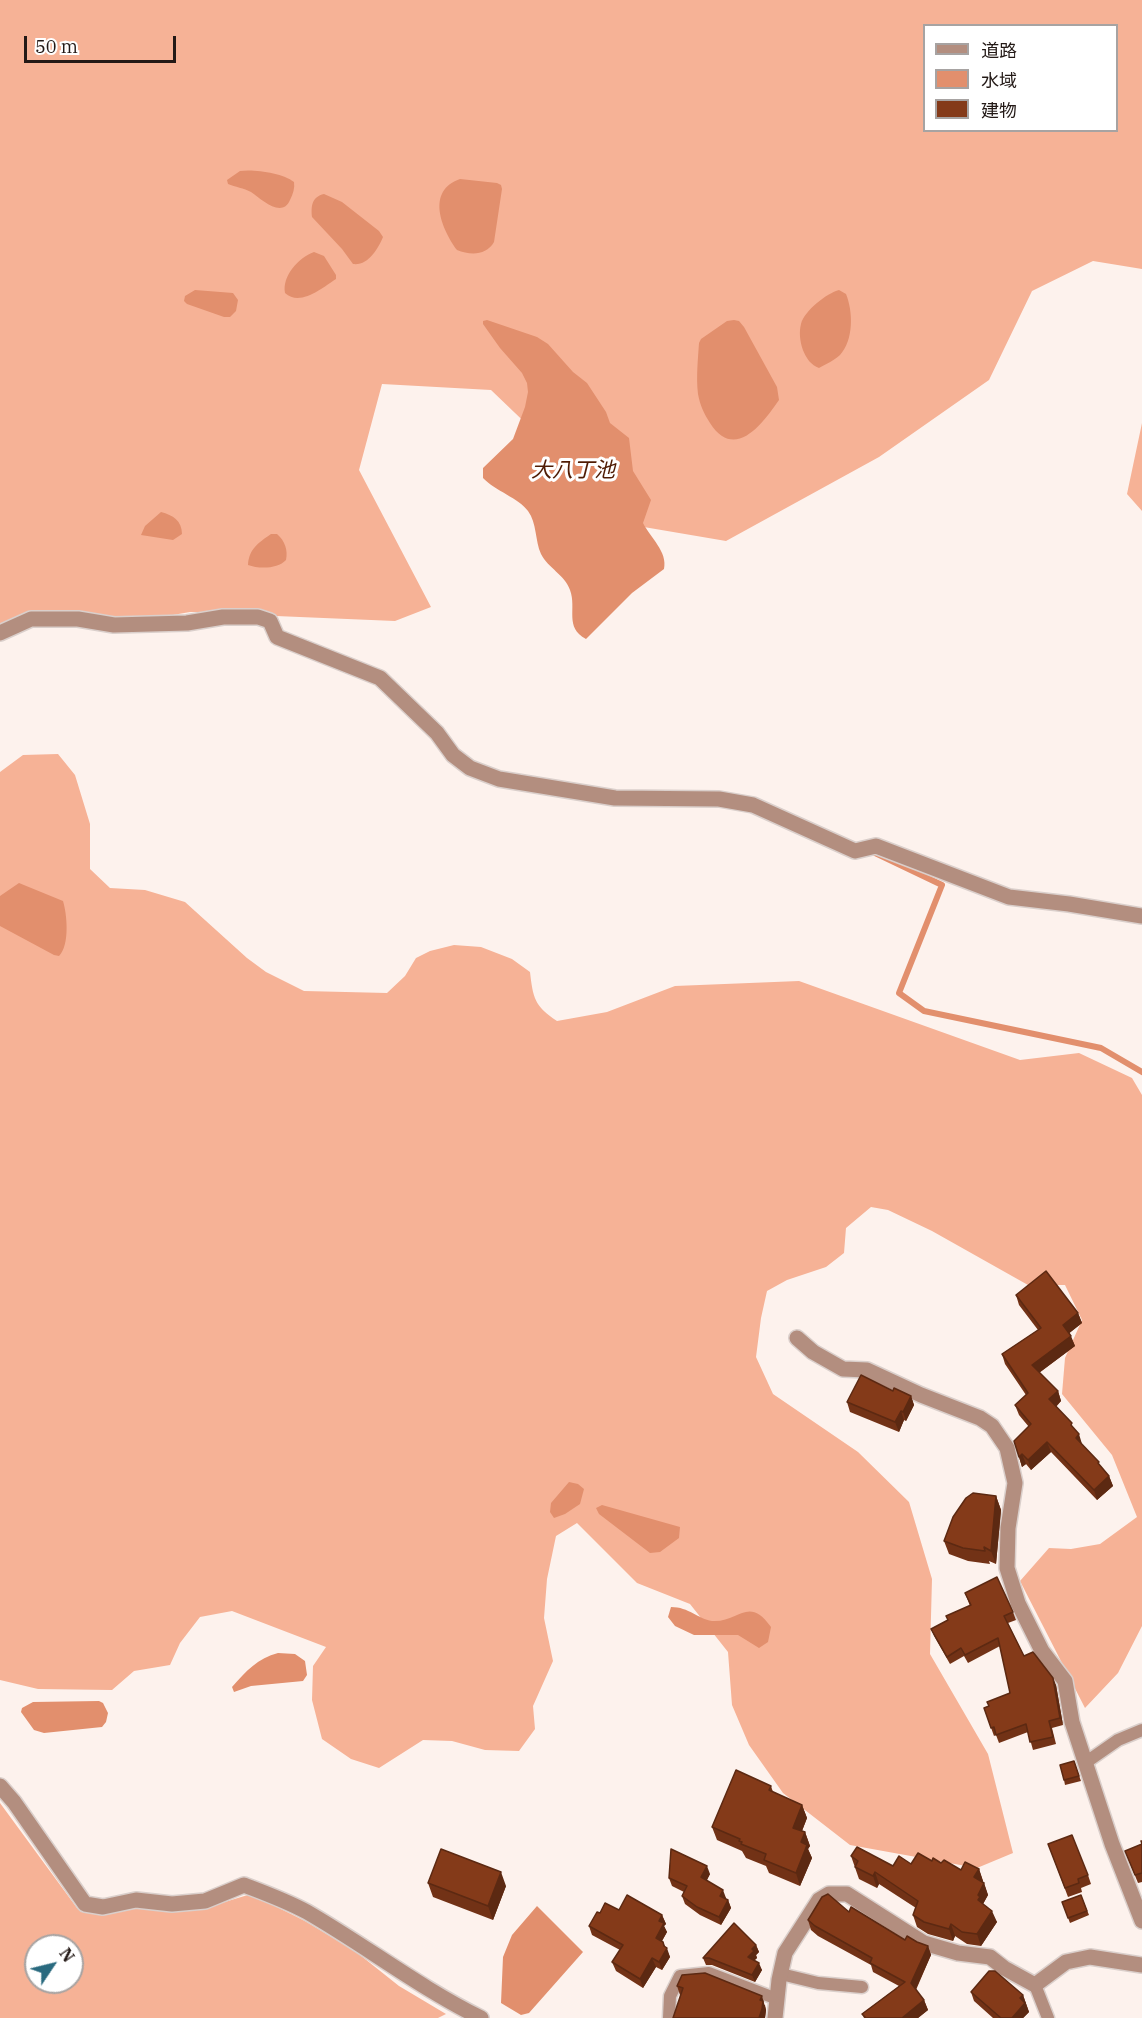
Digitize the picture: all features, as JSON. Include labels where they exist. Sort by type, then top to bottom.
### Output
[{"type":"street","points":[[0,633],[31,619],[78,619],[114,625],[187,622],[223,617],[258,617],[270,621],[277,637],[380,678],[437,733],[453,755],[470,768],[499,779],[615,798],[719,799],[753,805],[855,851],[876,846],[1009,897],[1142,916]]},
{"type":"street","points":[[797,1338],[813,1352],[843,1369],[867,1370],[921,1395],[980,1418],[992,1426],[1007,1448],[1015,1483],[1008,1528],[1007,1568],[1017,1603],[1042,1651],[1065,1681],[1072,1722],[1085,1763],[1112,1844],[1142,1921]]},
{"type":"street","points":[[0,1786],[85,1904],[103,1907],[136,1900],[172,1904],[205,1901],[244,1885],[305,1911],[420,1985],[481,2018]]},
{"type":"street","points":[[775,2018],[786,1953],[819,1900],[829,1894],[847,1894],[924,1943],[958,1953],[990,1957],[1004,1968],[1035,1985],[1066,1962],[1090,1957],[1142,1965]]},
{"type":"lane","points":[[1085,1763],[1118,1740],[1142,1730]]},
{"type":"lane","points":[[669,2018],[670,1996],[680,1976],[709,1973],[777,1999]]},
{"type":"lane","points":[[781,1974],[818,1983],[862,1987]]},
{"type":"lane","points":[[1035,1985],[1047,2018]]},
{"type":"shaded area","points":[[0,0],[1142,0],[1142,269],[1093,261],[1032,291],[989,380],[879,457],[726,541],[632,525],[491,390],[382,384],[359,470],[431,607],[395,621],[276,616],[257,612],[190,612],[138,621],[82,613],[0,627]]},
{"type":"shaded area","points":[[1142,423],[1142,511],[1127,494]]},
{"type":"shaded area","points":[[58,754],[75,775],[90,824],[90,869],[110,888],[145,890],[185,902],[247,958],[266,972],[304,991],[387,993],[405,976],[416,958],[430,951],[454,945],[481,947],[512,959],[530,972],[536,1000],[544,1011],[557,1021],[607,1012],[675,986],[799,981],[1020,1060],[1079,1053],[1132,1078],[1142,1095],[1142,1626],[1118,1673],[1085,1708],[1020,1581],[1049,1548],[1071,1549],[1100,1544],[1137,1517],[1112,1455],[1062,1394],[1065,1358],[1082,1320],[1065,1285],[1028,1285],[932,1231],[888,1210],[871,1207],[846,1228],[844,1253],[826,1267],[787,1280],[767,1291],[761,1318],[756,1357],[773,1394],[858,1452],[909,1502],[932,1579],[930,1654],[988,1754],[1013,1853],[977,1868],[850,1845],[783,1793],[749,1745],[732,1705],[728,1652],[690,1604],[637,1583],[577,1523],[556,1536],[547,1579],[544,1618],[553,1661],[533,1706],[535,1729],[519,1751],[485,1750],[452,1741],[423,1740],[379,1768],[351,1759],[322,1739],[312,1700],[313,1666],[326,1647],[232,1611],[200,1617],[180,1643],[170,1665],[134,1671],[112,1690],[38,1689],[0,1680],[0,772],[23,755]]},
{"type":"shaded area","points":[[0,1803],[77,1908],[101,1915],[135,1906],[205,1908],[251,1894],[305,1921],[355,1951],[399,1986],[446,2014],[438,2018],[0,2018]]},
{"type":"water","points":[[240,171],[268,172],[289,179],[294,182],[294,191],[290,200],[282,208],[277,208],[248,191],[228,184],[227,180]]},
{"type":"water","points":[[460,179],[501,185],[494,242],[491,247],[482,252],[467,253],[457,250],[442,221],[440,201],[443,192],[449,185]]},
{"type":"water","points":[[324,194],[342,202],[379,231],[383,237],[368,260],[353,264],[312,217],[313,202]]},
{"type":"water","points":[[314,252],[324,256],[336,275],[336,279],[311,295],[291,297],[285,293],[285,287],[292,268]]},
{"type":"water","points":[[195,290],[233,293],[238,300],[236,311],[230,317],[224,317],[187,304],[184,301],[185,296]]},
{"type":"water","points":[[839,290],[846,294],[851,317],[848,342],[840,355],[819,368],[809,361],[803,350],[800,336],[801,324],[817,303]]},
{"type":"water","name":"大八丁池","points":[[487,320],[537,337],[548,344],[573,372],[587,383],[606,412],[610,423],[629,438],[633,471],[651,500],[643,523],[661,551],[665,563],[664,569],[632,593],[586,639],[579,634],[573,623],[572,597],[568,585],[541,554],[533,521],[528,511],[519,502],[483,478],[483,468],[513,439],[528,392],[522,373],[483,324],[483,321]]},
{"type":"water","points":[[727,321],[739,321],[744,327],[777,387],[779,400],[757,428],[739,439],[729,439],[719,434],[702,409],[698,394],[697,368],[701,339]]},
{"type":"water","points":[[161,512],[176,519],[182,534],[173,540],[141,535],[145,526]]},
{"type":"water","points":[[271,534],[277,534],[284,543],[286,560],[268,567],[248,565],[255,547]]},
{"type":"water","points":[[19,883],[63,901],[66,914],[66,937],[65,945],[59,956],[0,926],[0,896]]},
{"type":"water","points":[[569,1482],[578,1484],[584,1489],[580,1504],[554,1518],[550,1512],[551,1503]]},
{"type":"water","points":[[602,1505],[680,1527],[679,1538],[660,1552],[650,1553],[599,1514],[596,1508]]},
{"type":"water","points":[[671,1607],[683,1609],[712,1621],[721,1621],[743,1613],[756,1613],[771,1627],[768,1642],[759,1648],[738,1635],[694,1635],[675,1626],[668,1617]]},
{"type":"water","points":[[278,1653],[295,1654],[305,1661],[307,1675],[303,1681],[251,1686],[234,1692],[232,1687],[247,1671],[264,1658]]},
{"type":"water","points":[[99,1701],[103,1703],[108,1713],[102,1727],[44,1733],[34,1730],[21,1712],[22,1708],[33,1702]]},
{"type":"water","points":[[537,1906],[583,1952],[529,2013],[521,2015],[501,2003],[503,1957],[512,1935]]},
{"type":"building","points":[[1046,1271],[1078,1313],[1063,1325],[1071,1336],[1032,1365],[1058,1391],[1049,1399],[1072,1423],[1071,1425],[1079,1434],[1076,1438],[1109,1476],[1094,1490],[1047,1442],[1028,1460],[1022,1454],[1019,1457],[1014,1441],[1031,1424],[1015,1405],[1028,1393],[1002,1354],[1041,1328],[1016,1295]]},
{"type":"building","points":[[861,1375],[893,1391],[894,1388],[911,1396],[895,1422],[847,1402]]},
{"type":"building","points":[[973,1493],[996,1496],[991,1551],[984,1547],[985,1551],[963,1548],[944,1541],[953,1517],[966,1498]]},
{"type":"building","points":[[997,1577],[1013,1612],[1004,1616],[1024,1656],[1033,1652],[1053,1678],[1060,1718],[1049,1721],[1053,1737],[1030,1742],[1026,1724],[996,1735],[994,1727],[991,1728],[984,1708],[989,1706],[987,1702],[1010,1693],[998,1638],[965,1655],[961,1648],[947,1657],[931,1629],[948,1620],[946,1616],[971,1605],[965,1593]]},
{"type":"building","points":[[1074,1761],[1079,1776],[1064,1780],[1060,1765]]},
{"type":"building","points":[[736,1770],[771,1786],[769,1790],[802,1805],[793,1828],[805,1832],[801,1842],[807,1845],[796,1873],[764,1860],[766,1854],[741,1844],[740,1839],[712,1827]]},
{"type":"building","points":[[1072,1835],[1088,1875],[1078,1879],[1079,1883],[1065,1888],[1048,1844]]},
{"type":"building","points":[[1142,1844],[1142,1873],[1135,1875],[1125,1851]]},
{"type":"building","points":[[857,1847],[893,1866],[899,1856],[911,1864],[918,1853],[932,1861],[933,1858],[941,1863],[944,1860],[961,1870],[965,1862],[979,1869],[974,1877],[984,1883],[978,1900],[992,1911],[977,1934],[962,1932],[951,1924],[949,1929],[924,1922],[913,1915],[918,1901],[875,1872],[873,1876],[855,1867],[858,1861],[851,1856]]},
{"type":"building","points":[[441,1849],[501,1872],[488,1906],[428,1883]]},
{"type":"building","points":[[671,1849],[707,1866],[701,1877],[723,1890],[720,1896],[728,1900],[719,1917],[697,1907],[682,1896],[687,1886],[669,1878]]},
{"type":"building","points":[[828,1894],[849,1912],[851,1907],[905,1940],[907,1936],[928,1946],[911,1983],[924,2000],[902,2018],[866,2018],[862,2014],[905,1982],[870,1963],[872,1958],[808,1920],[822,1897]]},
{"type":"building","points":[[627,1895],[662,1915],[659,1921],[664,1923],[656,1938],[667,1948],[659,1962],[652,1958],[640,1979],[612,1962],[623,1945],[589,1926],[605,1903],[619,1910]]},
{"type":"building","points":[[1081,1895],[1087,1911],[1068,1918],[1062,1902]]},
{"type":"building","points":[[734,1923],[756,1945],[748,1957],[759,1963],[752,1975],[709,1958],[703,1958]]},
{"type":"building","points":[[989,1971],[995,1971],[1023,1995],[1020,1998],[1025,2003],[1012,2018],[1001,2018],[971,1992]]},
{"type":"building","points":[[705,1973],[762,1996],[759,2018],[673,2018],[683,1988],[677,1986],[682,1975]]},
{"type":"waterway","points":[[873,852],[942,885],[899,993],[924,1011],[1101,1048],[1142,1072]]}]
